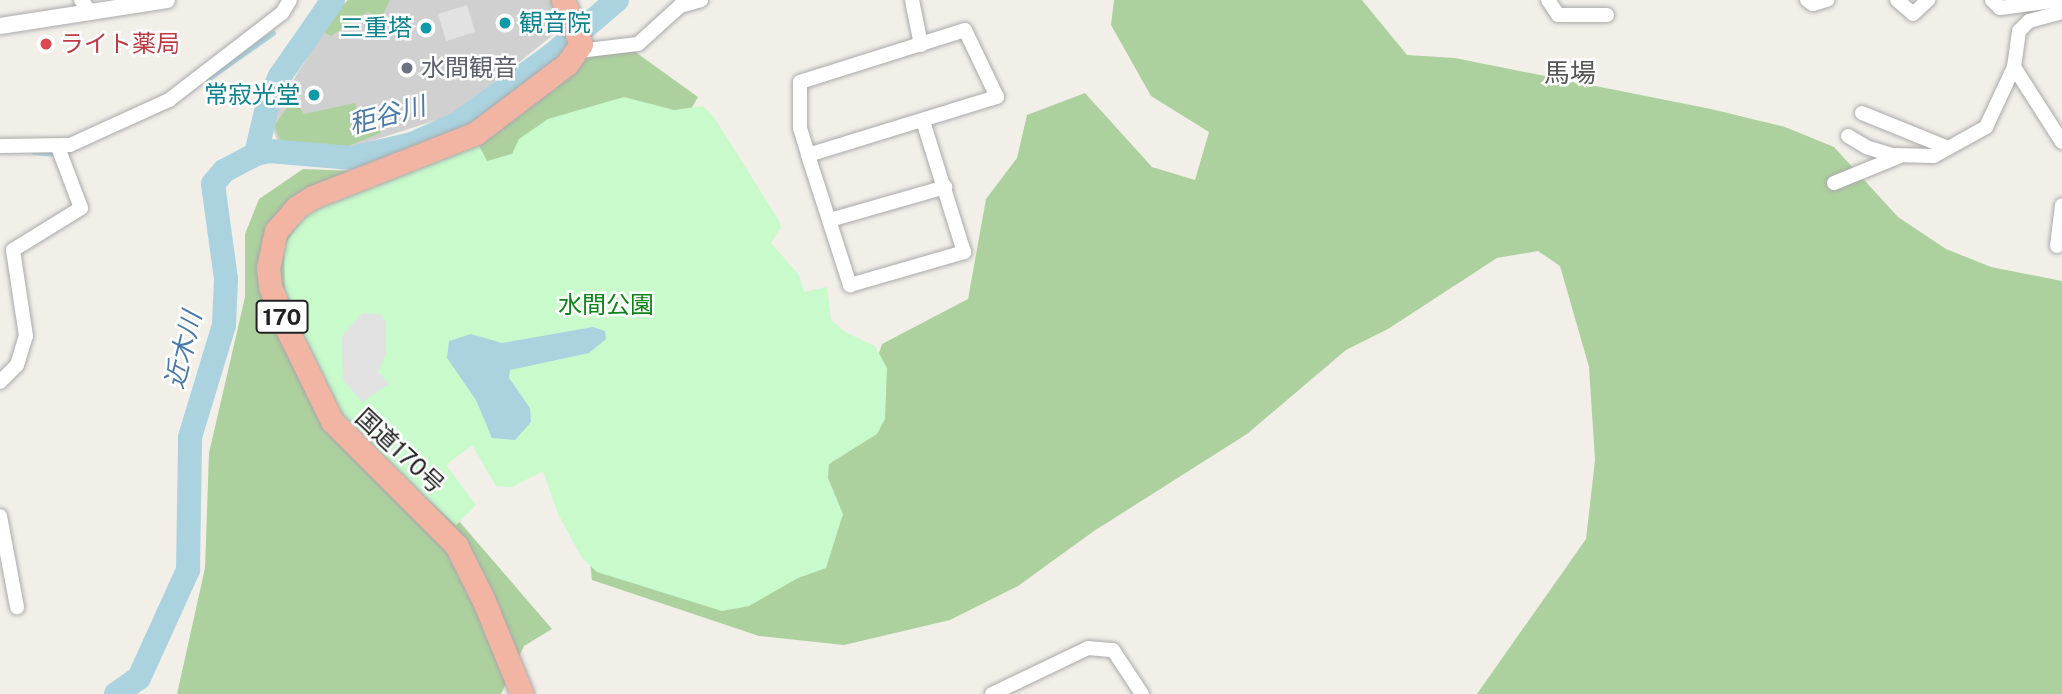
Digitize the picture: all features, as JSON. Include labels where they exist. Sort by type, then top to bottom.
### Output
[{"type":"highway","points":[[566,7],[580,48]]},
{"type":"highway","name":"国道170号","points":[[522,694],[483,599],[456,545],[332,421],[286,327],[270,286],[268,268],[276,231],[297,207],[313,197],[476,132],[540,87],[580,48]]},
{"type":"street","points":[[0,26],[85,6],[167,0]]},
{"type":"street","points":[[0,146],[58,148],[169,100],[282,13],[290,0]]},
{"type":"street","points":[[580,48],[638,44],[680,6],[701,0]]},
{"type":"street","points":[[912,0],[921,45]]},
{"type":"street","points":[[1548,0],[1558,15],[1607,16]]},
{"type":"street","points":[[1807,0],[1814,4],[1827,0]]},
{"type":"street","points":[[1897,0],[1913,14],[1928,0]]},
{"type":"street","points":[[1992,0],[2000,8],[2062,0]]},
{"type":"street","points":[[1848,136],[1866,148],[1901,156],[1934,156],[1986,127],[2014,67],[2019,31],[2029,21],[2062,12]]},
{"type":"street","points":[[808,155],[997,97],[965,30],[800,82],[800,128],[808,155],[830,220],[850,285],[964,252],[923,121]]},
{"type":"street","points":[[2014,67],[2062,142]]},
{"type":"street","points":[[1862,113],[1948,148]]},
{"type":"street","points":[[0,382],[20,359],[26,336],[13,250],[81,208],[58,148]]},
{"type":"street","points":[[1833,183],[1901,156]]},
{"type":"street","points":[[830,220],[945,187]]},
{"type":"street","points":[[2057,246],[2062,205]]},
{"type":"street","points":[[0,516],[17,607]]},
{"type":"street","points":[[992,694],[1088,648],[1113,650],[1142,694]]},
{"type":"shaded area","name":"水間観音","points":[[351,0],[553,0],[564,26],[455,114],[334,153],[278,142],[273,129],[275,109],[331,20]]},
{"type":"shaded area","points":[[467,5],[475,32],[446,41],[438,14]]},
{"type":"shaded area","points":[[363,313],[381,315],[386,321],[386,353],[378,372],[389,384],[362,402],[343,380],[342,336]]},
{"type":"green space","points":[[348,0],[390,0],[382,17],[367,12],[331,36],[324,32],[327,22]]},
{"type":"green space","points":[[1114,0],[1362,0],[1407,55],[1455,58],[1711,109],[1785,127],[1834,147],[1898,217],[1946,249],[1991,267],[2062,281],[2062,694],[1477,694],[1586,539],[1595,460],[1589,367],[1560,266],[1538,251],[1497,258],[1388,329],[1346,350],[1247,434],[1094,531],[1018,586],[950,620],[844,645],[759,636],[592,580],[582,491],[865,396],[882,344],[968,299],[986,199],[1017,158],[1027,115],[1085,93],[1152,167],[1195,180],[1209,132],[1151,96],[1111,25]]},
{"type":"green space","points":[[634,51],[698,97],[679,130],[340,383],[552,629],[524,646],[501,694],[177,694],[205,568],[209,453],[245,297],[245,234],[259,199],[303,169],[357,171],[533,104],[589,54]]},
{"type":"green space","name":"水間公園","points":[[624,97],[674,110],[703,106],[714,117],[778,219],[781,227],[771,243],[799,275],[804,292],[827,287],[831,320],[845,332],[875,346],[887,368],[885,419],[877,434],[829,464],[828,478],[843,514],[826,568],[798,578],[749,606],[722,611],[597,572],[582,558],[558,514],[543,471],[512,487],[496,486],[472,445],[446,465],[476,505],[456,525],[345,425],[285,301],[284,247],[303,216],[320,202],[374,186],[477,142],[487,161],[512,154],[519,139],[548,119]]},
{"type":"green space","points":[[294,98],[304,114],[355,103],[363,128],[380,129],[381,133],[336,151],[281,141],[274,126]]},
{"type":"water","points":[[593,327],[605,331],[606,339],[589,353],[510,370],[509,378],[530,408],[531,422],[515,440],[492,438],[476,400],[447,358],[449,341],[471,334],[502,343]]},
{"type":"waterway","name":"近木川","points":[[256,154],[268,103],[280,76],[333,0]]},
{"type":"waterway","name":"近木川","points":[[116,694],[139,678],[188,570],[190,437],[224,325],[226,279],[213,184],[224,171],[256,154],[269,151],[352,158],[412,144],[457,124],[552,55],[617,0]]},
{"type":"waterway","points":[[205,81],[273,33]]},
{"type":"waterway","points":[[34,152],[57,154]]},
{"type":"place","name":"観音院","points":[[505,23]]},
{"type":"place","name":"三重塔","points":[[426,28]]},
{"type":"place","name":"ライト薬局","points":[[46,44]]},
{"type":"place","name":"水間観音","points":[[407,68]]},
{"type":"place","name":"常寂光堂","points":[[314,95]]},
{"type":"district","name":"馬場","points":[[1570,73]]},
{"type":"water label","name":"秬谷川","points":[[387,115]]}]
